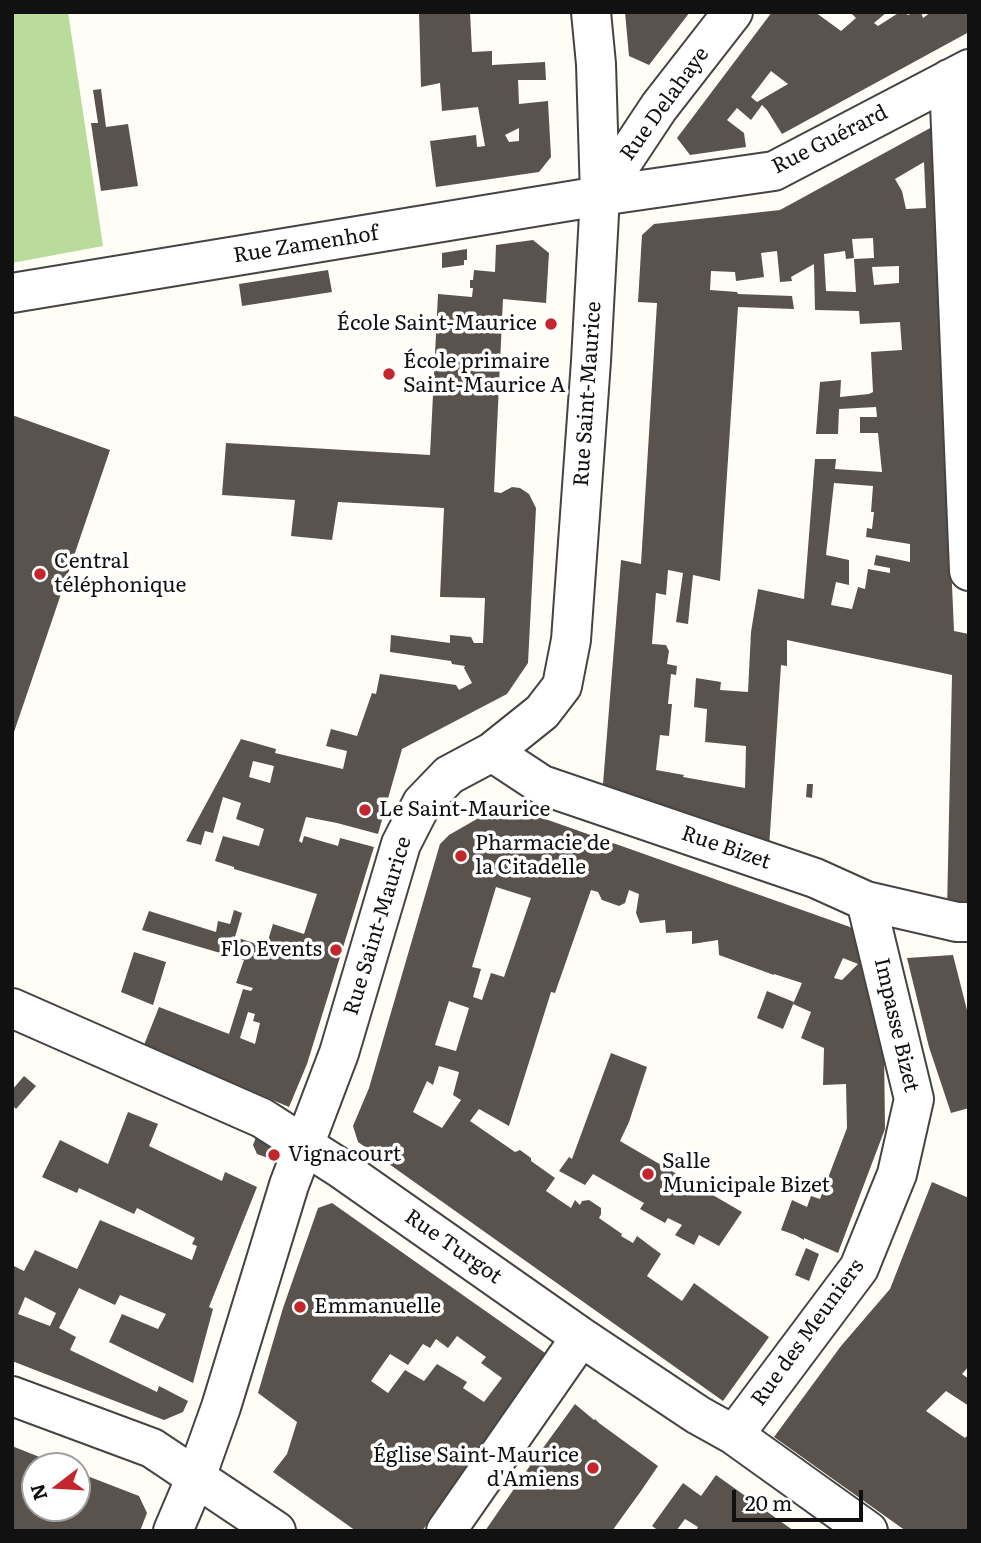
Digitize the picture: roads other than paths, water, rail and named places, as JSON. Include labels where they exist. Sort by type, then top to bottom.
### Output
[{"type":"street","name":"Rue Saint-Maurice","points":[[173,1531],[197,1477],[289,1185],[340,1053],[401,844],[422,803],[449,775],[492,752],[542,712],[562,686],[571,640],[600,196],[596,64],[591,12]]},
{"type":"street","name":"Rue Delahaye","points":[[600,196],[659,107],[733,12]]},
{"type":"street","name":"Rue Guérard","points":[[600,196],[774,172],[959,74]]},
{"type":"street","points":[[959,74],[969,571]]},
{"type":"street","name":"Rue Zamenhof","points":[[12,293],[600,196]]},
{"type":"street","name":"Rue Bizet","points":[[492,752],[542,785],[815,878],[866,901],[957,922],[969,922]]},
{"type":"street","name":"Impasse Bizet","points":[[866,901],[914,1099],[900,1161]]},
{"type":"street","name":"Rue Turgot","points":[[12,1008],[262,1118],[351,1175],[581,1337],[698,1415],[734,1435],[868,1531]]},
{"type":"street","name":"Rue des Meuniers","points":[[734,1435],[859,1268],[900,1161]]},
{"type":"street","points":[[446,1531],[581,1337]]},
{"type":"street","points":[[12,1396],[152,1448],[276,1531]]},
{"type":"place","name":"École Saint-Maurice","points":[[551,324]]},
{"type":"place","name":"École primaire Saint-Maurice A","points":[[389,374]]},
{"type":"place","name":"Central téléphonique","points":[[40,574]]},
{"type":"place","name":"Le Saint-Maurice","points":[[365,810]]},
{"type":"place","name":"Pharmacie de la Citadelle","points":[[461,856]]},
{"type":"place","name":"Flo Events","points":[[336,950]]},
{"type":"place","name":"Vignacourt","points":[[274,1155]]},
{"type":"place","name":"Salle Municipale Bizet","points":[[648,1174]]},
{"type":"place","name":"Emmanuelle","points":[[300,1307]]},
{"type":"place","name":"Église Saint-Maurice d'Amiens","points":[[593,1468]]}]
